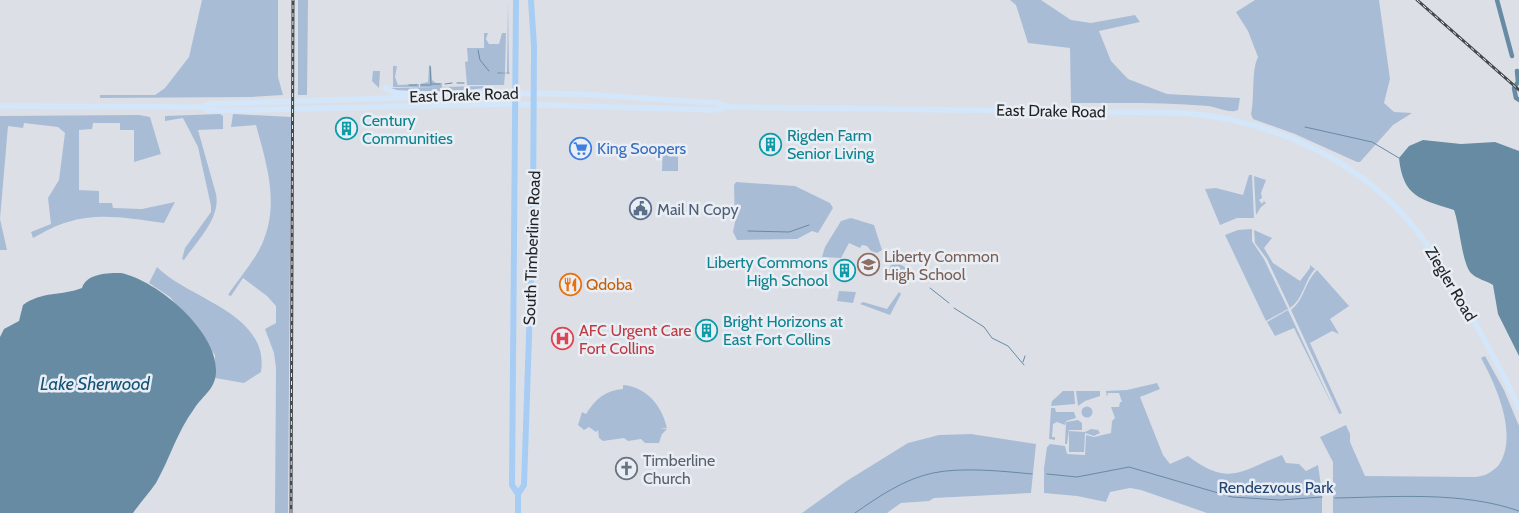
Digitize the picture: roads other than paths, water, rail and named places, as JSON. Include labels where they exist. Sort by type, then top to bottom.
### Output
[{"type":"main road","name":"South Timberline Road","points":[[516,0],[512,485],[518,494]]},
{"type":"main road","name":"South Timberline Road","points":[[518,513],[518,494],[524,485],[533,217],[534,93],[531,0]]},
{"type":"main road","points":[[385,88],[390,92],[429,93],[436,96]]},
{"type":"main road","name":"East Drake Road","points":[[0,106],[201,106],[473,93],[534,93],[716,103],[727,106],[1200,114],[1244,122],[1288,136],[1318,150],[1360,177]]},
{"type":"main road","points":[[385,107],[395,101],[436,96]]},
{"type":"main road","points":[[321,108],[337,104],[382,102],[385,98]]},
{"type":"main road","points":[[653,108],[656,104],[699,102]]},
{"type":"main road","points":[[227,113],[232,107],[249,107],[255,103]]},
{"type":"main road","name":"East Drake Road","points":[[201,106],[208,110],[227,113],[321,108],[516,104],[716,110],[727,106]]},
{"type":"main road","name":"Ziegler Road","points":[[1360,177],[1404,216],[1437,258],[1478,328],[1519,408]]},
{"type":"water","points":[[1423,140],[1461,144],[1495,142],[1519,151],[1519,356],[1498,314],[1493,285],[1474,276],[1469,270],[1463,254],[1454,210],[1423,199],[1409,189],[1404,181],[1399,158],[1409,146]]},
{"type":"water","points":[[894,266],[906,273],[907,281],[902,282],[893,278],[891,273]]},
{"type":"water","name":"Lake Sherwood","points":[[121,273],[152,286],[168,297],[196,325],[207,340],[214,356],[216,371],[214,383],[183,427],[156,483],[133,513],[0,513],[0,337],[4,329],[19,321],[23,305],[30,301],[82,288],[88,279],[98,275]]},
{"type":"waterway","points":[[1497,0],[1512,56]]},
{"type":"waterway","points":[[478,50],[480,60],[489,71]]},
{"type":"waterway","points":[[430,66],[431,84],[440,84]]},
{"type":"waterway","points":[[1517,71],[1518,82],[1514,88],[1516,98],[1519,100]]},
{"type":"waterway","points":[[498,73],[505,73]]},
{"type":"waterway","points":[[445,84],[452,83]]},
{"type":"waterway","points":[[457,83],[464,83]]},
{"type":"waterway","points":[[409,85],[417,85]]},
{"type":"waterway","points":[[421,85],[431,85]]},
{"type":"waterway","points":[[1305,127],[1372,142],[1399,158]]},
{"type":"waterway","points":[[748,231],[789,232],[809,225]]},
{"type":"waterway","points":[[930,288],[949,303]]},
{"type":"waterway","points":[[954,308],[984,327],[992,338],[1008,346],[1024,365]]},
{"type":"waterway","points":[[1023,362],[1025,356]]},
{"type":"waterway","points":[[1047,474],[1077,477],[1129,467],[1232,497],[1280,500],[1322,497]]},
{"type":"waterway","points":[[855,513],[902,484],[933,473],[969,470],[1032,474]]},
{"type":"waterway","points":[[1335,498],[1404,496],[1451,498],[1474,500],[1519,511]]},
{"type":"railway","points":[[291,513],[293,0]]},
{"type":"railway","points":[[1417,0],[1519,90]]},
{"type":"place","name":"Century Communities","points":[[346,129]]},
{"type":"place","name":"Rigden Farm Senior Living","points":[[771,144]]},
{"type":"place","name":"King Soopers","points":[[581,148]]},
{"type":"place","name":"Mail N Copy","points":[[641,209]]},
{"type":"place","name":"Liberty Common High School","points":[[868,265]]},
{"type":"place","name":"Liberty Commons High School","points":[[844,271]]},
{"type":"place","name":"Qdoba","points":[[570,284]]},
{"type":"place","name":"Bright Horizons at East Fort Collins","points":[[707,330]]},
{"type":"place","name":"AFC Urgent Care Fort Collins","points":[[563,339]]},
{"type":"place","name":"Timberline Church","points":[[627,469]]},
{"type":"park label","name":"Rendezvous Park","points":[[1276,487]]}]
